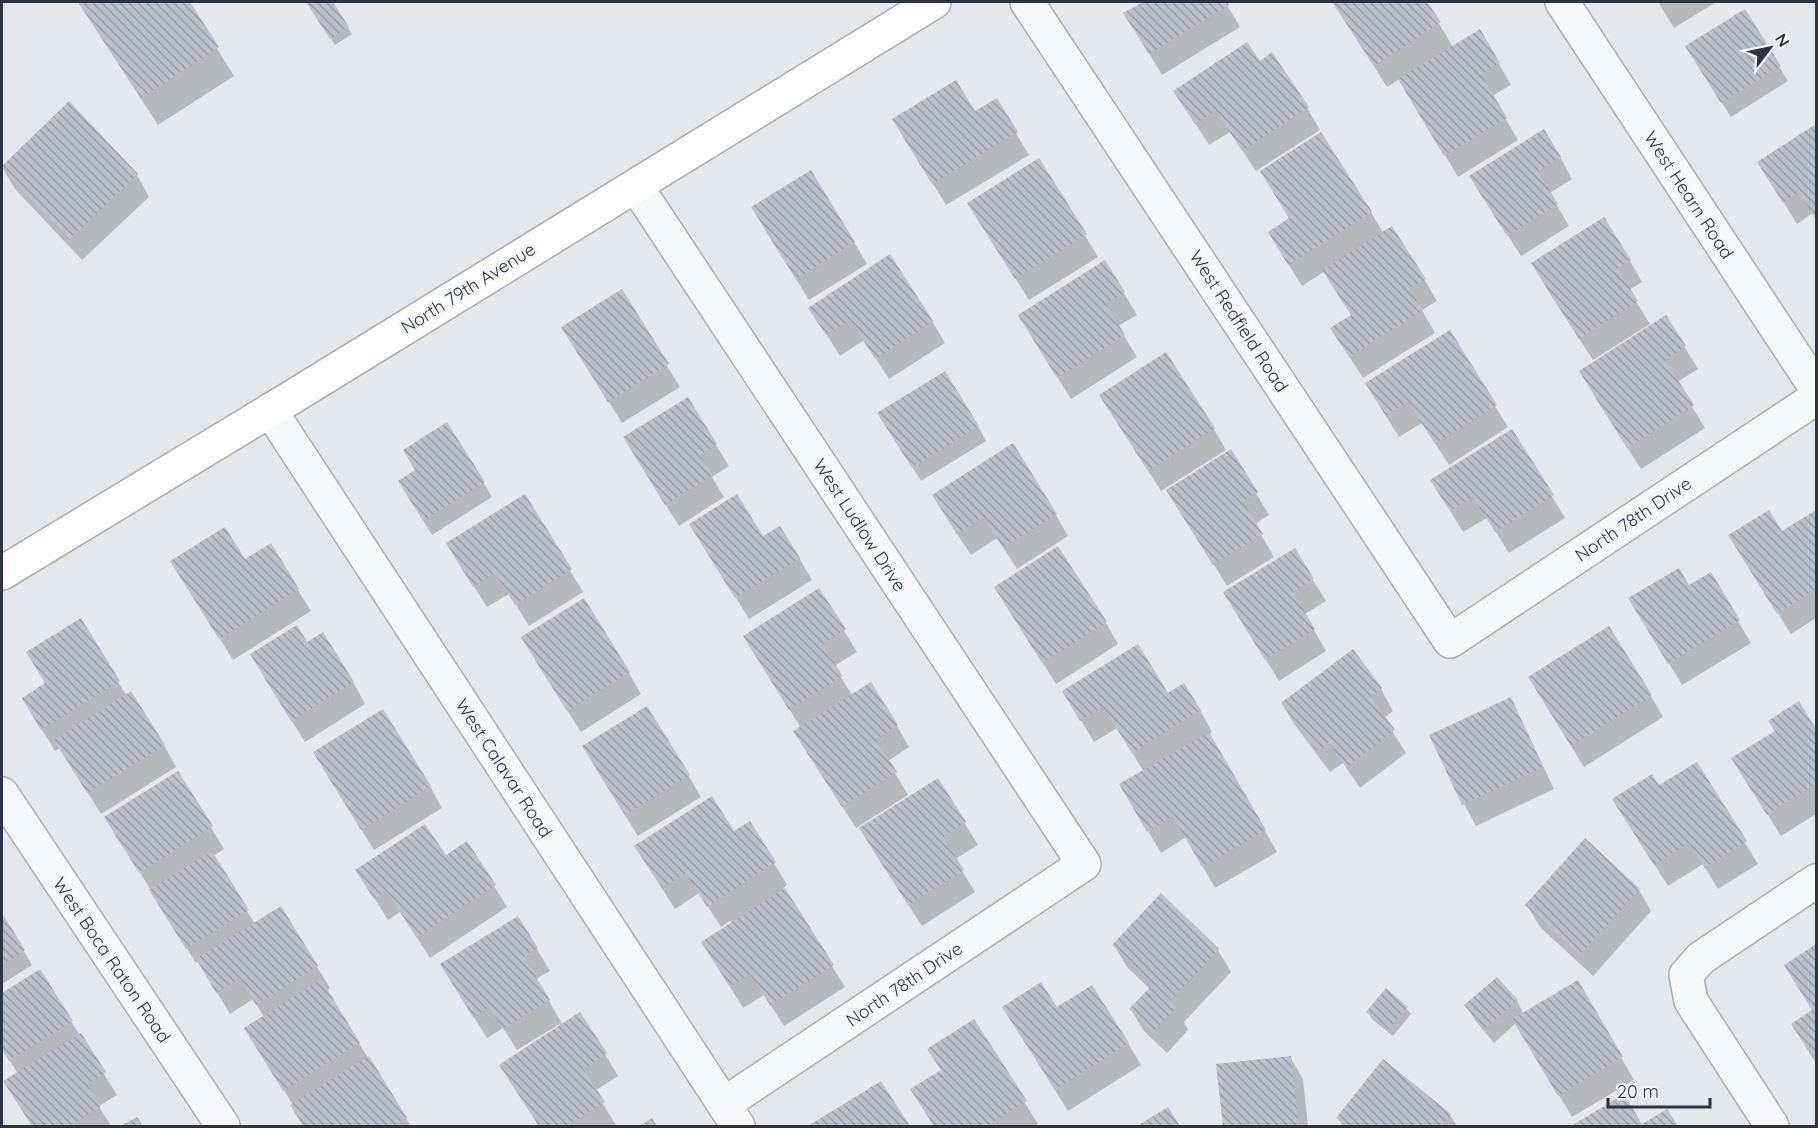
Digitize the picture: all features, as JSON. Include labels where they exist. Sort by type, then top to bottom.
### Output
[{"type":"street","name":"North 79th Avenue","points":[[2,573],[934,2]]},
{"type":"street","name":"West Redfield Road","points":[[1027,2],[1450,641]]},
{"type":"street","name":"West Hearn Road","points":[[1562,2],[1816,388]]},
{"type":"street","name":"West Ludlow Drive","points":[[636,186],[1084,864]]},
{"type":"street","name":"North 78th Drive","points":[[1450,641],[1816,398]]},
{"type":"street","name":"West Calavar Road","points":[[270,410],[731,1115]]},
{"type":"street","name":"West Boca Raton Road","points":[[2,794],[223,1126]]},
{"type":"street","name":"North 78th Drive","points":[[731,1115],[1084,864]]},
{"type":"street","points":[[1772,1126],[1691,1001],[1686,975],[1701,958],[1816,881]]},
{"type":"building","points":[[78,2],[190,2],[219,47],[141,98]]},
{"type":"building","points":[[306,2],[333,2],[349,27],[330,39]]},
{"type":"building","points":[[1143,2],[1227,2],[1229,5],[1149,54],[1123,13]]},
{"type":"building","points":[[1332,2],[1427,2],[1441,22],[1374,66]]},
{"type":"building","points":[[1745,9],[1781,66],[1721,103],[1685,46]]},
{"type":"building","points":[[1480,29],[1500,63],[1481,74],[1507,118],[1444,156],[1398,79]]},
{"type":"building","points":[[1247,42],[1260,61],[1272,52],[1309,107],[1242,151],[1216,111],[1195,124],[1173,91]]},
{"type":"building","points":[[956,80],[975,111],[997,98],[1018,132],[932,184],[892,119]]},
{"type":"building","points":[[69,101],[138,174],[69,240],[2,166]]},
{"type":"building","points":[[1816,124],[1816,220],[1799,192],[1783,203],[1757,162]]},
{"type":"building","points":[[1544,129],[1561,157],[1538,171],[1558,204],[1507,236],[1469,176]]},
{"type":"building","points":[[1321,132],[1372,212],[1288,265],[1268,232],[1289,218],[1260,171]]},
{"type":"building","points":[[1039,158],[1087,234],[1015,279],[967,203]]},
{"type":"building","points":[[811,170],[855,242],[796,279],[751,207]]},
{"type":"building","points":[[1604,217],[1631,260],[1617,268],[1638,301],[1579,339],[1531,263]]},
{"type":"building","points":[[1392,226],[1426,279],[1409,289],[1423,310],[1349,357],[1330,328],[1351,315],[1322,270]]},
{"type":"building","points":[[890,254],[933,321],[875,359],[850,319],[826,335],[808,308]]},
{"type":"building","points":[[1105,260],[1125,292],[1106,304],[1125,335],[1057,378],[1018,315]]},
{"type":"building","points":[[622,289],[669,364],[608,402],[561,327]]},
{"type":"building","points":[[1666,315],[1686,346],[1665,360],[1694,405],[1627,448],[1579,371]]},
{"type":"building","points":[[1450,330],[1497,405],[1435,444],[1408,402],[1386,416],[1365,383]]},
{"type":"building","points":[[1166,352],[1215,428],[1148,471],[1099,395]]},
{"type":"building","points":[[945,371],[979,426],[912,468],[877,413]]},
{"type":"building","points":[[688,397],[717,444],[700,455],[713,475],[665,505],[623,437]]},
{"type":"building","points":[[447,422],[485,482],[423,521],[398,481],[415,470],[403,450]]},
{"type":"building","points":[[1512,429],[1554,495],[1495,532],[1473,497],[1450,511],[1430,480]]},
{"type":"building","points":[[1013,443],[1057,514],[1003,548],[984,517],[957,534],[932,495]]},
{"type":"building","points":[[1231,449],[1258,492],[1243,502],[1263,534],[1213,565],[1166,490]]},
{"type":"building","points":[[525,494],[572,569],[515,605],[495,573],[473,587],[446,543]]},
{"type":"building","points":[[737,494],[763,536],[780,526],[800,558],[735,598],[689,524]]},
{"type":"building","points":[[1769,510],[1782,531],[1816,510],[1816,589],[1777,614],[1728,535]]},
{"type":"building","points":[[225,527],[245,559],[271,543],[299,589],[219,639],[170,561]]},
{"type":"building","points":[[1058,546],[1107,622],[1042,663],[994,587]]},
{"type":"building","points":[[1295,548],[1314,579],[1293,592],[1315,629],[1265,660],[1223,592]]},
{"type":"building","points":[[1679,568],[1689,585],[1711,572],[1740,620],[1668,664],[1628,598]]},
{"type":"building","points":[[819,588],[846,629],[822,644],[843,676],[789,710],[743,636]]},
{"type":"building","points":[[584,598],[630,672],[567,711],[521,637]]},
{"type":"building","points":[[81,618],[120,681],[41,730],[22,698],[45,683],[26,652]]},
{"type":"building","points":[[297,625],[307,642],[323,632],[354,682],[291,721],[250,654]]},
{"type":"building","points":[[1609,626],[1652,695],[1571,746],[1528,677]]},
{"type":"building","points":[[1138,644],[1168,693],[1184,683],[1201,710],[1132,753],[1103,707],[1080,721],[1062,691]]},
{"type":"building","points":[[1353,649],[1382,688],[1370,697],[1395,730],[1347,767],[1329,742],[1317,751],[1281,703]]},
{"type":"building","points":[[871,682],[898,725],[876,740],[897,772],[842,807],[793,731]]},
{"type":"building","points":[[131,691],[165,745],[87,793],[54,740]]},
{"type":"building","points":[[1511,697],[1543,767],[1462,805],[1429,735]]},
{"type":"building","points":[[1799,701],[1816,729],[1816,784],[1767,815],[1731,758],[1775,731],[1768,721]]},
{"type":"building","points":[[647,706],[690,775],[625,815],[582,746]]},
{"type":"building","points":[[383,709],[431,786],[361,830],[313,752]]},
{"type":"building","points":[[1209,732],[1266,830],[1202,867],[1173,816],[1147,832],[1119,784]]},
{"type":"building","points":[[1697,762],[1747,841],[1705,868],[1689,843],[1654,865],[1612,799],[1652,774],[1659,785]]},
{"type":"building","points":[[178,771],[213,826],[139,873],[104,817]]},
{"type":"building","points":[[938,778],[966,822],[943,837],[964,870],[908,905],[859,828]]},
{"type":"building","points":[[712,796],[734,831],[750,821],[776,862],[707,907],[686,873],[662,888],[634,846]]},
{"type":"building","points":[[425,824],[446,855],[467,841],[496,885],[417,937],[386,891],[374,899],[355,870]]},
{"type":"building","points":[[1585,838],[1640,889],[1580,955],[1525,905]]},
{"type":"building","points":[[212,851],[249,910],[186,949],[149,890]]},
{"type":"building","points":[[785,888],[834,965],[770,1005],[750,974],[730,987],[701,942]]},
{"type":"building","points":[[1161,893],[1219,949],[1170,1001],[1177,1007],[1153,1032],[1129,1009],[1153,984],[1112,945]]},
{"type":"building","points":[[281,906],[318,966],[256,1005],[240,978],[216,993],[196,959]]},
{"type":"building","points":[[2,913],[25,950],[2,965]]},
{"type":"building","points":[[518,916],[538,948],[524,957],[550,1000],[503,1029],[489,1007],[473,1017],[440,964]]},
{"type":"building","points":[[1816,944],[1816,1053],[1812,1056],[1791,1024],[1812,1010],[1784,965]]},
{"type":"building","points":[[40,969],[73,1021],[9,1061],[2,1050],[2,993]]},
{"type":"building","points":[[1497,977],[1518,1000],[1485,1029],[1464,1005]]},
{"type":"building","points":[[321,979],[360,1043],[283,1091],[244,1028]]},
{"type":"building","points":[[1578,980],[1623,1057],[1558,1096],[1512,1019]]},
{"type":"building","points":[[1041,982],[1057,1007],[1092,985],[1129,1043],[1055,1090],[1002,1007]]},
{"type":"building","points":[[1386,988],[1408,1007],[1388,1030],[1366,1012]]},
{"type":"building","points":[[580,1012],[607,1053],[583,1069],[605,1102],[567,1126],[539,1126],[499,1065]]},
{"type":"building","points":[[974,1019],[1027,1101],[987,1126],[934,1126],[910,1089],[941,1070],[927,1049]]},
{"type":"building","points":[[81,1033],[106,1072],[87,1084],[101,1106],[69,1126],[32,1126],[3,1081]]},
{"type":"building","points":[[369,1056],[407,1118],[393,1126],[303,1126],[290,1105]]},
{"type":"building","points":[[1291,1056],[1299,1126],[1253,1126],[1253,1123],[1223,1126],[1216,1064]]},
{"type":"building","points":[[1383,1059],[1451,1114],[1441,1126],[1347,1126],[1336,1118]]},
{"type":"building","points":[[881,1081],[910,1126],[808,1126]]},
{"type":"building","points":[[1624,1094],[1642,1124],[1667,1109],[1678,1126],[1571,1126]]},
{"type":"building","points":[[1168,1107],[1180,1126],[1137,1126]]},
{"type":"building","points":[[137,1117],[143,1126],[121,1126]]},
{"type":"building","points":[[652,1118],[657,1126],[639,1126]]}]
